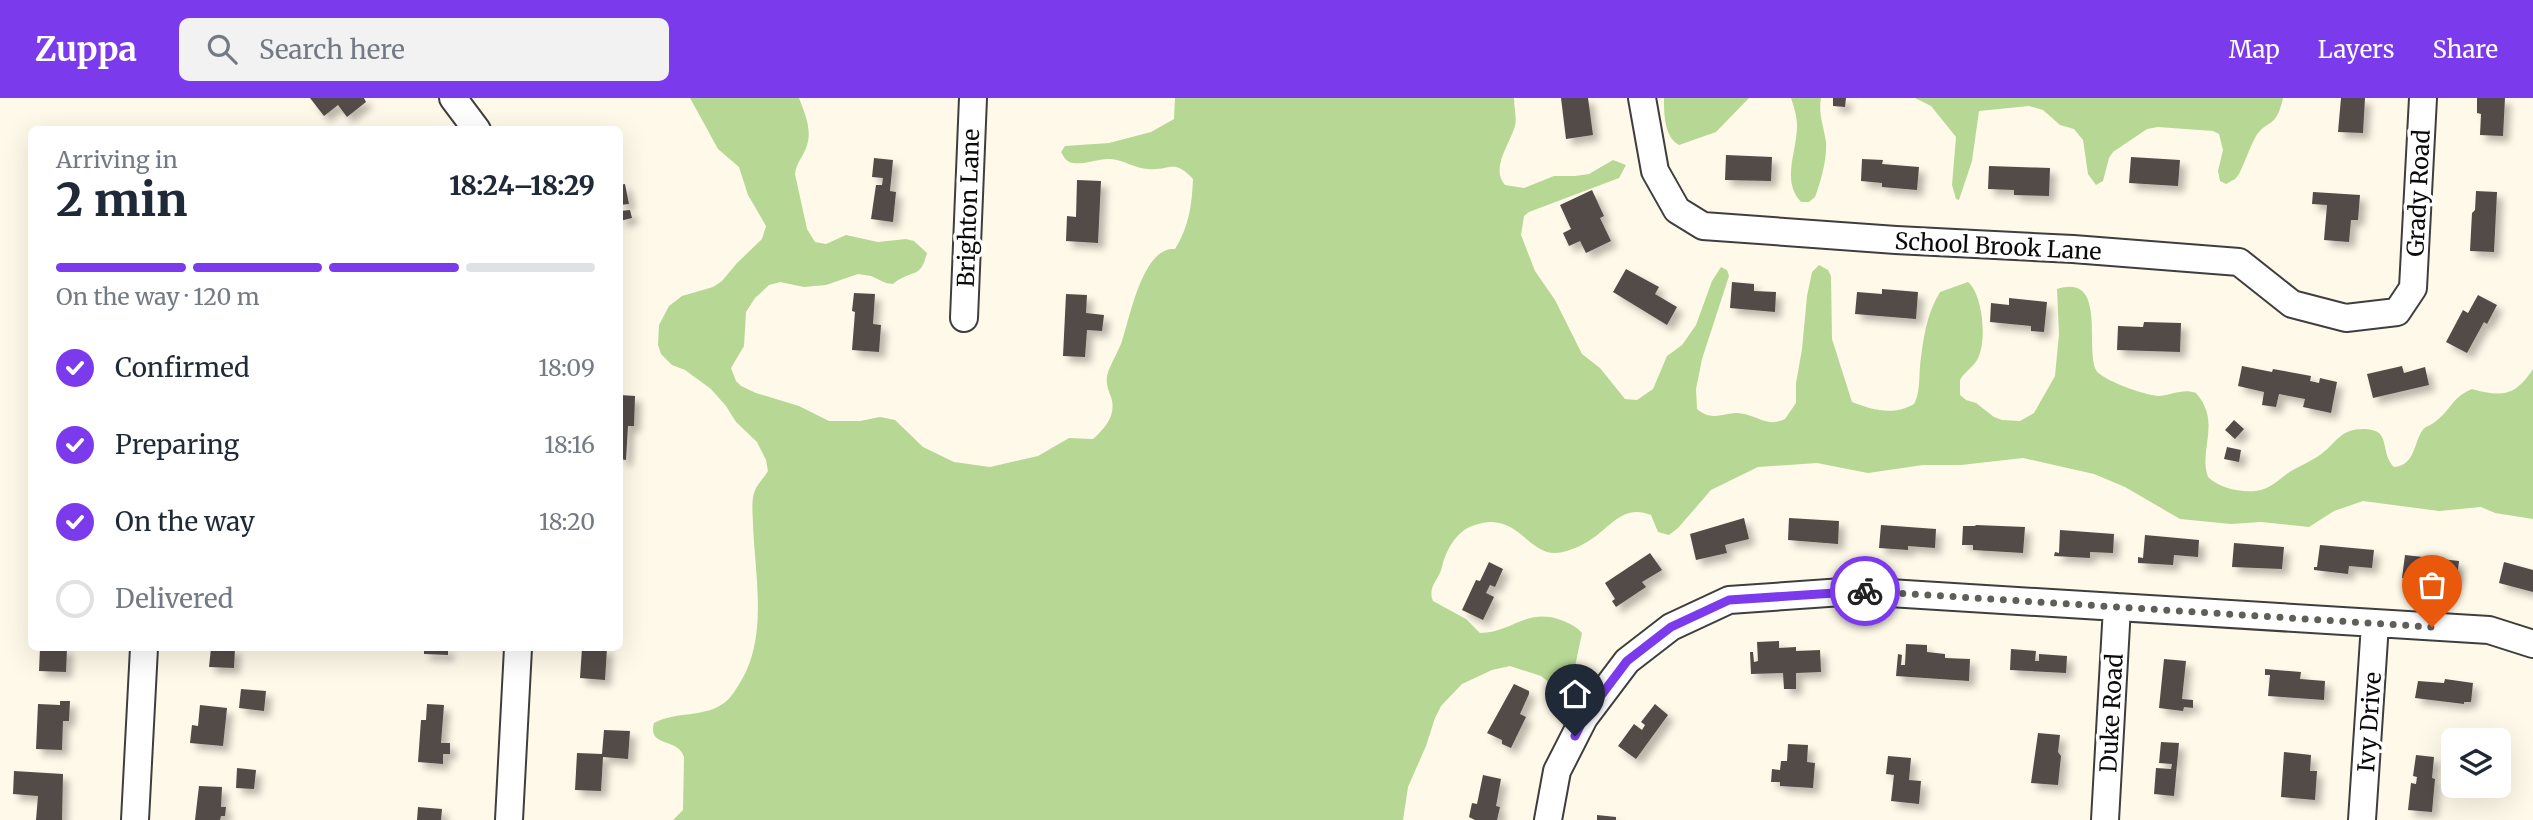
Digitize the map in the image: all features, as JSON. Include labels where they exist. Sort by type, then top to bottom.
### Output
[{"type":"street","points":[[453,98],[474,126]]},
{"type":"street","name":"Brighton Lane","points":[[964,317],[973,98]]},
{"type":"street","name":"School Brook Lane","points":[[1642,98],[1655,171],[1677,210],[1703,226],[2239,262],[2292,304],[2346,318],[2397,312],[2413,288]]},
{"type":"street","name":"Grady Road","points":[[2413,288],[2423,98]]},
{"type":"street","points":[[1548,820],[1557,771],[1584,718],[1627,661],[1671,627],[1729,600],[1857,591],[2489,630],[2533,644]]},
{"type":"street","name":"Duke Road","points":[[2105,820],[2117,607]]},
{"type":"street","name":"Ivy Drive","points":[[2362,820],[2375,624]]},
{"type":"street","points":[[135,820],[144,651]]},
{"type":"street","points":[[509,820],[518,651]]},
{"type":"green space","points":[[690,98],[799,98],[809,135],[795,174],[807,229],[815,242],[826,244],[846,235],[878,242],[906,239],[914,241],[927,253],[918,271],[893,284],[858,274],[826,285],[804,287],[780,282],[769,285],[755,298],[746,312],[744,346],[731,368],[736,381],[756,393],[799,406],[829,421],[860,421],[880,417],[895,420],[923,447],[954,462],[990,467],[1038,456],[1069,438],[1093,439],[1106,426],[1112,410],[1107,376],[1146,270],[1164,251],[1175,249],[1187,224],[1193,179],[1181,169],[1143,169],[1111,159],[1073,163],[1061,152],[1065,146],[1109,143],[1151,132],[1174,119],[1175,98],[1514,98],[1515,126],[1500,164],[1501,178],[1505,185],[1524,188],[1554,176],[1589,174],[1613,160],[1626,165],[1619,178],[1529,212],[1524,216],[1521,235],[1535,271],[1555,300],[1582,354],[1600,368],[1625,399],[1637,400],[1653,389],[1667,356],[1682,345],[1696,325],[1712,281],[1721,267],[1727,270],[1729,276],[1702,359],[1696,389],[1697,409],[1711,416],[1742,413],[1772,422],[1785,419],[1796,403],[1807,296],[1812,272],[1819,265],[1828,270],[1831,276],[1832,339],[1852,402],[1891,411],[1914,404],[1931,310],[1940,292],[1968,282],[1977,297],[1983,329],[1981,350],[1976,361],[1960,380],[1960,395],[1994,417],[2020,421],[2034,413],[2055,376],[2059,334],[2057,289],[2073,287],[2083,292],[2088,301],[2096,370],[2115,383],[2153,395],[2187,391],[2196,393],[2204,404],[2209,425],[2206,456],[2208,477],[2235,490],[2257,491],[2268,487],[2320,455],[2349,431],[2376,431],[2383,440],[2391,463],[2394,467],[2401,465],[2410,458],[2424,429],[2441,417],[2460,396],[2472,389],[2507,393],[2520,385],[2533,369],[2533,519],[2495,513],[2481,507],[2439,511],[2363,501],[2334,511],[2309,527],[2180,519],[2125,487],[2094,474],[2023,458],[1961,465],[1923,465],[1868,473],[1817,463],[1758,467],[1711,490],[1669,535],[1658,532],[1651,515],[1642,512],[1621,516],[1584,544],[1563,552],[1551,553],[1540,549],[1501,523],[1488,522],[1472,526],[1461,533],[1449,548],[1432,588],[1433,601],[1466,619],[1480,633],[1491,632],[1527,619],[1546,617],[1568,623],[1582,633],[1573,676],[1555,687],[1541,676],[1510,666],[1492,670],[1462,684],[1441,706],[1435,718],[1408,787],[1403,820],[673,820],[683,810],[684,757],[676,747],[655,736],[654,723],[716,708],[730,697],[748,668],[754,649],[758,608],[753,501],[755,490],[768,471],[757,442],[736,422],[726,406],[711,389],[685,370],[672,365],[661,354],[658,345],[659,325],[669,306],[682,296],[713,287],[722,281],[762,239],[766,226],[748,195],[739,167],[718,149]]},
{"type":"green space","points":[[1664,98],[1749,98],[1716,132],[1679,145],[1668,131]]},
{"type":"green space","points":[[1791,98],[1821,98],[1826,156],[1815,197],[1809,202],[1801,202],[1792,185],[1797,126]]},
{"type":"green space","points":[[1915,98],[2283,98],[2274,120],[2255,138],[2239,174],[2226,184],[2220,181],[2218,171],[2223,150],[2219,134],[2213,131],[2158,127],[2147,129],[2113,152],[2103,181],[2096,185],[2088,174],[2083,140],[2074,129],[2060,125],[2043,110],[2029,106],[1979,111],[1972,161],[1959,200],[1956,199],[1952,185],[1956,137],[1931,106]]},
{"type":"building","points":[[310,98],[364,98],[366,102],[347,117],[338,105],[324,116]]},
{"type":"building","points":[[1561,98],[1588,98],[1593,135],[1566,139]]},
{"type":"building","points":[[1833,98],[1846,98],[1845,107],[1833,106]]},
{"type":"building","points":[[2341,98],[2365,98],[2363,133],[2338,132]]},
{"type":"building","points":[[2477,98],[2505,98],[2503,136],[2480,135],[2481,114],[2477,113]]},
{"type":"building","points":[[1726,155],[1772,157],[1771,181],[1725,180]]},
{"type":"building","points":[[2131,157],[2180,160],[2178,186],[2129,183]]},
{"type":"building","points":[[874,158],[893,160],[890,191],[896,192],[893,222],[871,219],[876,185],[882,185],[883,178],[872,177]]},
{"type":"building","points":[[1862,159],[1883,160],[1882,164],[1919,167],[1917,190],[1882,187],[1882,183],[1861,181]]},
{"type":"building","points":[[1989,166],[2050,168],[2049,196],[2014,195],[2014,190],[1988,189]]},
{"type":"building","points":[[1077,180],[1101,181],[1098,243],[1066,241],[1067,216],[1076,217]]},
{"type":"building","points":[[625,184],[629,204],[623,205]]},
{"type":"building","points":[[1592,190],[1604,216],[1600,218],[1611,241],[1586,253],[1580,241],[1569,246],[1563,233],[1571,229],[1560,205]]},
{"type":"building","points":[[2476,191],[2497,192],[2494,252],[2470,251]]},
{"type":"building","points":[[2313,192],[2360,195],[2358,220],[2351,220],[2349,242],[2324,240],[2327,205],[2312,204]]},
{"type":"building","points":[[630,210],[632,218],[623,220],[623,211]]},
{"type":"building","points":[[1626,269],[1659,287],[1655,294],[1677,307],[1667,325],[1613,292]]},
{"type":"building","points":[[1732,282],[1754,284],[1754,291],[1776,292],[1775,312],[1730,308]]},
{"type":"building","points":[[1882,289],[1918,292],[1916,319],[1855,314],[1857,292],[1882,294]]},
{"type":"building","points":[[854,293],[875,294],[873,324],[881,325],[879,352],[852,350]]},
{"type":"building","points":[[1066,294],[1087,295],[1086,313],[1104,315],[1102,331],[1087,330],[1085,357],[1063,356]]},
{"type":"building","points":[[2478,295],[2497,305],[2467,353],[2446,342],[2463,310],[2468,313]]},
{"type":"building","points":[[2009,298],[2047,302],[2044,332],[2031,331],[2031,326],[1990,322],[1991,303],[2009,305]]},
{"type":"building","points":[[2144,322],[2181,323],[2180,352],[2117,350],[2118,326],[2143,327]]},
{"type":"building","points":[[2242,366],[2311,376],[2310,381],[2319,383],[2320,378],[2337,382],[2331,413],[2303,407],[2305,399],[2279,394],[2276,407],[2262,405],[2264,392],[2238,386]]},
{"type":"building","points":[[2402,366],[2404,373],[2425,367],[2429,385],[2373,398],[2367,374]]},
{"type":"building","points":[[623,395],[635,396],[634,426],[628,426],[626,460],[623,460]]},
{"type":"building","points":[[2234,420],[2244,429],[2235,439],[2225,430]]},
{"type":"building","points":[[2227,447],[2241,450],[2239,462],[2224,459]]},
{"type":"building","points":[[1744,518],[1749,539],[1725,545],[1727,553],[1696,560],[1690,534]]},
{"type":"building","points":[[1789,518],[1839,521],[1838,544],[1788,540]]},
{"type":"building","points":[[1881,525],[1936,529],[1935,548],[1879,548]]},
{"type":"building","points":[[1963,526],[2025,527],[2023,553],[1973,550],[1973,545],[1962,545]]},
{"type":"building","points":[[2060,530],[2114,534],[2113,553],[2090,552],[2090,558],[2054,556],[2055,552],[2059,553]]},
{"type":"building","points":[[2145,535],[2199,540],[2198,557],[2174,555],[2173,565],[2138,563],[2138,557],[2143,558]]},
{"type":"building","points":[[2234,543],[2284,547],[2282,569],[2232,567]]},
{"type":"building","points":[[2320,545],[2374,550],[2372,568],[2349,566],[2348,574],[2314,570],[2314,567],[2317,567]]},
{"type":"building","points":[[1650,553],[1662,570],[1642,582],[1646,587],[1616,607],[1612,601],[1615,599],[1605,583]]},
{"type":"building","points":[[2405,555],[2459,561],[2457,578],[2431,575],[2430,581],[2402,578]]},
{"type":"building","points":[[1489,562],[1503,569],[1495,587],[1490,585],[1486,593],[1494,597],[1483,620],[1462,610],[1476,580],[1480,581]]},
{"type":"building","points":[[2504,562],[2533,570],[2533,592],[2499,583]]},
{"type":"building","points":[[1779,641],[1779,648],[1796,647],[1796,651],[1820,650],[1821,672],[1796,673],[1796,689],[1784,689],[1783,673],[1751,674],[1750,652],[1753,652],[1754,662],[1758,661],[1757,642]]},
{"type":"building","points":[[1906,644],[1927,645],[1927,652],[1945,654],[1945,658],[1970,659],[1969,681],[1896,676],[1898,654],[1902,655],[1901,665],[1905,665]]},
{"type":"building","points":[[2011,649],[2036,651],[2035,661],[2039,661],[2039,654],[2067,656],[2066,673],[2010,670]]},
{"type":"building","points":[[40,651],[67,651],[66,672],[39,671]]},
{"type":"building","points":[[211,651],[235,651],[234,668],[209,667]]},
{"type":"building","points":[[424,651],[448,651],[448,655],[424,654]]},
{"type":"building","points":[[582,651],[607,651],[605,680],[580,678]]},
{"type":"building","points":[[2164,659],[2186,661],[2182,699],[2193,700],[2193,708],[2184,707],[2183,711],[2159,708]]},
{"type":"building","points":[[2265,669],[2301,672],[2300,679],[2325,681],[2324,700],[2268,696],[2270,675],[2265,675]]},
{"type":"building","points":[[2445,679],[2473,683],[2471,702],[2464,704],[2415,698],[2418,681],[2444,683]]},
{"type":"building","points":[[1514,684],[1529,691],[1529,694],[1520,714],[1526,717],[1511,748],[1487,733]]},
{"type":"building","points":[[241,689],[266,691],[264,711],[239,708]]},
{"type":"building","points":[[60,701],[70,701],[69,721],[63,721],[62,750],[36,749],[38,704],[60,705]]},
{"type":"building","points":[[427,704],[444,705],[441,743],[450,743],[450,754],[443,754],[443,764],[418,762],[421,720],[426,720]]},
{"type":"building","points":[[1655,704],[1668,715],[1636,759],[1618,746],[1634,724],[1642,730],[1645,725],[1641,722]]},
{"type":"building","points":[[200,705],[227,708],[223,746],[190,743],[192,725],[198,726]]},
{"type":"building","points":[[604,730],[630,731],[628,759],[603,757],[601,791],[575,790],[577,753],[602,754]]},
{"type":"building","points":[[2038,733],[2060,735],[2058,785],[2031,783]]},
{"type":"building","points":[[2161,742],[2179,743],[2174,796],[2154,794],[2156,768],[2171,769],[2172,764],[2159,763]]},
{"type":"building","points":[[1788,744],[1808,745],[1807,762],[1815,763],[1813,788],[1780,786],[1780,782],[1771,782],[1772,769],[1780,770],[1781,761],[1787,761]]},
{"type":"building","points":[[2284,752],[2311,755],[2310,771],[2317,771],[2315,800],[2281,797]]},
{"type":"building","points":[[2416,755],[2434,757],[2432,812],[2408,810],[2411,783],[2416,784],[2417,777],[2413,776]]},
{"type":"building","points":[[1888,756],[1911,758],[1909,780],[1921,781],[1919,804],[1891,801],[1894,775],[1886,774]]},
{"type":"building","points":[[237,768],[256,770],[254,789],[236,788]]},
{"type":"building","points":[[14,771],[63,774],[62,820],[36,820],[38,796],[13,794]]},
{"type":"building","points":[[1483,775],[1501,779],[1496,806],[1500,807],[1497,820],[1475,820],[1469,817],[1472,803],[1477,804]]},
{"type":"building","points":[[199,786],[222,787],[221,807],[226,807],[225,816],[221,816],[220,820],[195,820]]},
{"type":"building","points":[[418,807],[442,809],[441,820],[417,820]]},
{"type":"building","points":[[1597,815],[1616,817],[1616,820],[1597,820]]},
{"type":"way so far","points":[[1865,591],[2432,627]]},
{"type":"route","points":[[1575,736],[1584,718],[1627,661],[1671,627],[1729,600],[1865,591]]}]
